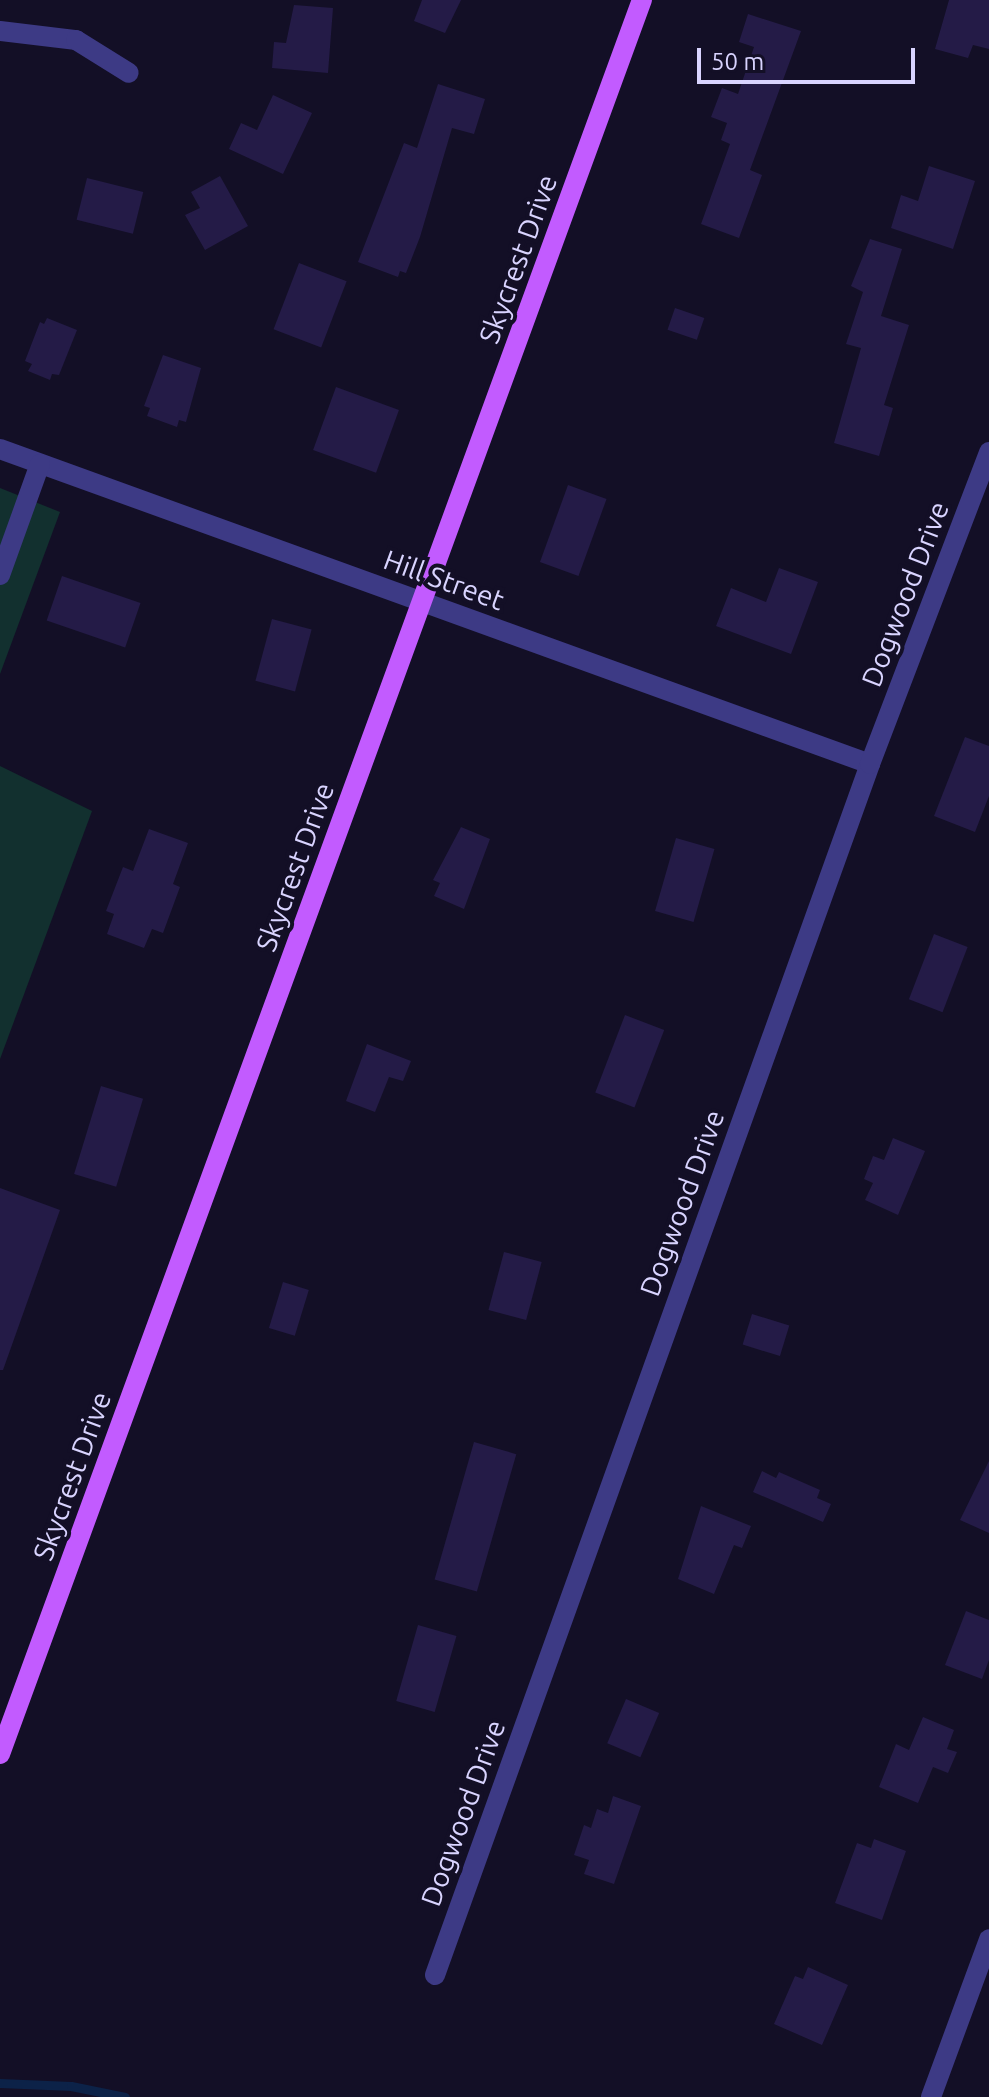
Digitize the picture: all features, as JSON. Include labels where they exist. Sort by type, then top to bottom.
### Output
[{"type":"main road","name":"Skycrest Drive","points":[[0,1754],[642,0]]},
{"type":"street","points":[[0,31],[76,40],[129,73]]},
{"type":"street","name":"Hill Street","points":[[0,449],[870,764]]},
{"type":"street","name":"Dogwood Drive","points":[[435,1975],[870,764],[989,452]]},
{"type":"street","points":[[0,575],[40,464]]},
{"type":"street","points":[[931,2097],[989,1939]]},
{"type":"green space","points":[[0,488],[60,512],[0,674]]},
{"type":"green space","points":[[0,766],[92,811],[0,1059]]},
{"type":"building","points":[[422,0],[461,0],[445,33],[414,21]]},
{"type":"building","points":[[949,0],[989,0],[989,49],[973,45],[968,58],[935,49]]},
{"type":"building","points":[[294,5],[333,8],[328,73],[272,68],[274,42],[286,43]]},
{"type":"building","points":[[748,14],[801,31],[750,170],[762,175],[739,238],[701,224],[730,144],[721,140],[727,123],[711,117],[722,88],[738,94],[754,47],[739,42]]},
{"type":"building","points":[[438,84],[485,99],[474,134],[452,128],[420,237],[406,273],[400,271],[398,277],[358,262],[404,143],[417,148]]},
{"type":"building","points":[[273,95],[312,113],[283,174],[229,149],[241,123],[257,130]]},
{"type":"building","points":[[929,166],[975,181],[953,249],[891,228],[901,195],[918,201]]},
{"type":"building","points":[[220,176],[248,226],[205,250],[185,215],[200,208],[191,192]]},
{"type":"building","points":[[87,178],[143,192],[133,234],[77,220]]},
{"type":"building","points":[[870,239],[902,249],[881,316],[909,325],[884,405],[893,408],[879,456],[834,443],[861,348],[846,344],[863,292],[851,286]]},
{"type":"building","points":[[299,263],[347,281],[321,348],[274,329]]},
{"type":"building","points":[[675,308],[704,318],[697,340],[668,330]]},
{"type":"building","points":[[47,318],[77,330],[59,375],[52,374],[50,380],[28,371],[32,364],[25,361],[40,322],[44,324]]},
{"type":"building","points":[[163,355],[201,368],[186,422],[179,420],[177,427],[147,416],[150,408],[144,406]]},
{"type":"building","points":[[336,387],[399,410],[376,473],[313,450]]},
{"type":"building","points":[[568,485],[607,499],[578,576],[540,562]]},
{"type":"building","points":[[779,568],[818,582],[791,654],[716,626],[731,588],[766,602]]},
{"type":"building","points":[[62,576],[140,603],[125,647],[47,620]]},
{"type":"building","points":[[272,619],[312,630],[295,691],[255,681]]},
{"type":"building","points":[[965,737],[989,746],[989,796],[975,832],[934,816]]},
{"type":"building","points":[[461,827],[490,839],[464,909],[434,896],[440,883],[433,880]]},
{"type":"building","points":[[149,829],[188,843],[173,884],[180,887],[163,933],[152,929],[144,948],[107,934],[114,914],[106,911],[123,867],[133,871]]},
{"type":"building","points":[[676,838],[714,849],[694,922],[655,911]]},
{"type":"building","points":[[934,934],[968,947],[943,1012],[909,999]]},
{"type":"building","points":[[625,1015],[664,1030],[634,1108],[595,1092]]},
{"type":"building","points":[[367,1044],[411,1061],[403,1081],[389,1077],[375,1112],[346,1101]]},
{"type":"building","points":[[101,1086],[143,1099],[116,1187],[74,1174]]},
{"type":"building","points":[[893,1138],[925,1151],[898,1215],[865,1200],[873,1183],[864,1179],[873,1156],[884,1160]]},
{"type":"building","points":[[0,1188],[60,1210],[3,1370],[0,1370]]},
{"type":"building","points":[[504,1252],[542,1262],[526,1320],[488,1310]]},
{"type":"building","points":[[283,1282],[309,1290],[295,1336],[269,1328]]},
{"type":"building","points":[[752,1314],[789,1325],[780,1356],[743,1345]]},
{"type":"building","points":[[474,1442],[516,1454],[477,1592],[435,1579]]},
{"type":"building","points":[[989,1461],[989,1533],[960,1520]]},
{"type":"building","points":[[762,1471],[776,1478],[779,1472],[820,1490],[817,1498],[831,1504],[823,1522],[753,1492]]},
{"type":"building","points":[[701,1506],[751,1526],[742,1548],[734,1545],[714,1594],[678,1579]]},
{"type":"building","points":[[966,1611],[989,1620],[989,1660],[982,1679],[945,1665]]},
{"type":"building","points":[[418,1625],[456,1636],[435,1712],[396,1701]]},
{"type":"building","points":[[626,1699],[659,1713],[640,1757],[607,1743]]},
{"type":"building","points":[[923,1717],[954,1730],[947,1749],[957,1752],[948,1773],[933,1767],[918,1803],[879,1787],[896,1744],[909,1750]]},
{"type":"building","points":[[613,1796],[641,1806],[614,1884],[584,1874],[589,1860],[574,1855],[584,1825],[591,1828],[597,1809],[608,1813]]},
{"type":"building","points":[[874,1839],[906,1851],[882,1920],[835,1903],[857,1843],[871,1848]]},
{"type":"building","points":[[808,1967],[848,1985],[822,2045],[774,2024],[795,1976],[803,1979]]},
{"type":"waterway","points":[[0,2083],[71,2086],[125,2097]]}]
